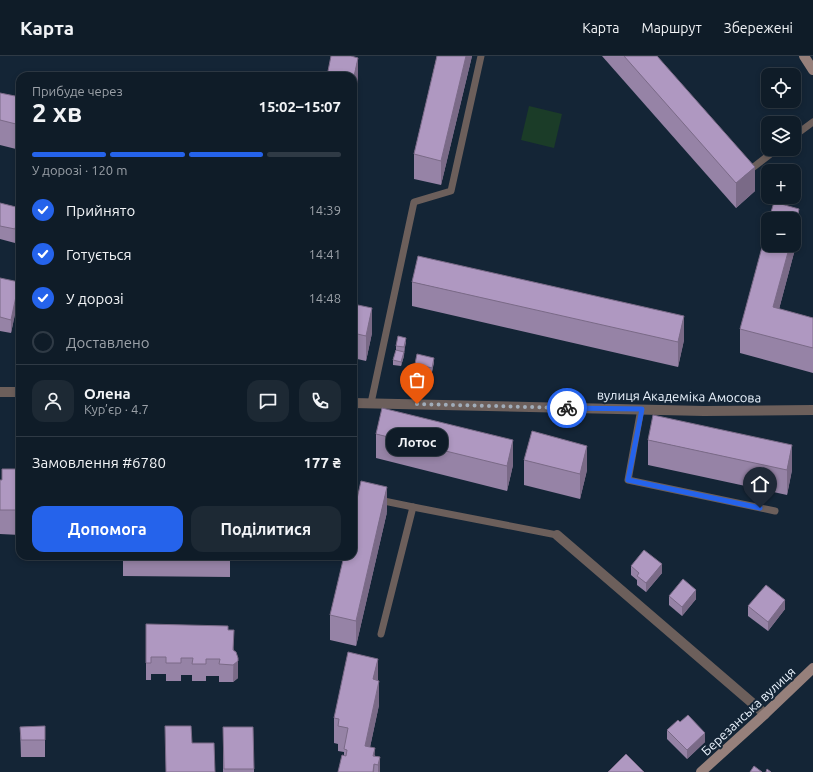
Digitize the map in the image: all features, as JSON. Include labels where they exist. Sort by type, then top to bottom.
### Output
[{"type":"street","points":[[804,56],[813,70]]},
{"type":"street","points":[[0,392],[16,392]]},
{"type":"street","name":"вулиця Академіка Амосова","points":[[357,403],[704,411],[813,410]]},
{"type":"street","points":[[557,535],[765,714]]},
{"type":"street","name":"Березанська вулиця","points":[[701,772],[813,668]]},
{"type":"lane","points":[[371,403],[414,202],[450,191],[481,56]]},
{"type":"lane","points":[[801,131],[813,122]]},
{"type":"lane","points":[[741,158],[751,169],[768,156]]},
{"type":"lane","points":[[642,409],[628,480],[775,511]]},
{"type":"lane","points":[[357,495],[557,535]]},
{"type":"lane","points":[[381,634],[413,507]]},
{"type":"green space","points":[[529,106],[562,114],[554,148],[521,140]]},
{"type":"building","points":[[331,56],[351,56],[358,58],[355,72],[328,72]]},
{"type":"building","points":[[437,56],[466,56],[441,161],[414,154]]},
{"type":"building","points":[[624,56],[657,56],[755,167],[736,183]]},
{"type":"building","points":[[0,93],[16,96],[16,124],[0,120]]},
{"type":"building","points":[[0,203],[16,207],[15,229],[0,226]]},
{"type":"building","points":[[773,204],[781,204],[799,209],[798,212],[771,212]]},
{"type":"building","points":[[761,251],[788,252],[773,307],[813,318],[813,348],[740,329]]},
{"type":"building","points":[[418,256],[684,316],[678,342],[412,282]]},
{"type":"building","points":[[0,278],[16,281],[16,296],[11,320],[0,317]]},
{"type":"building","points":[[357,305],[372,308],[366,336],[357,334]]},
{"type":"building","points":[[398,336],[406,338],[404,347],[396,346]]},
{"type":"building","points":[[396,350],[404,352],[401,362],[393,360]]},
{"type":"building","points":[[417,354],[434,358],[432,368],[415,364]]},
{"type":"building","points":[[382,408],[513,440],[507,466],[376,434]]},
{"type":"building","points":[[653,415],[792,445],[787,470],[648,440]]},
{"type":"building","points":[[532,431],[587,446],[580,474],[524,460]]},
{"type":"building","points":[[2,469],[16,469],[16,510],[0,510],[0,480],[2,480]]},
{"type":"building","points":[[361,481],[387,487],[356,621],[330,615],[343,560],[357,560],[357,499]]},
{"type":"building","points":[[644,550],[662,564],[646,583],[637,576],[639,573],[631,566]]},
{"type":"building","points":[[683,579],[696,590],[682,607],[669,596]]},
{"type":"building","points":[[766,585],[785,600],[768,622],[748,606]]},
{"type":"building","points":[[146,624],[228,626],[228,630],[234,630],[233,650],[236,652],[238,661],[233,665],[219,664],[220,659],[206,659],[206,664],[192,664],[193,658],[181,658],[181,663],[166,663],[166,657],[151,657],[151,663],[146,663]]},
{"type":"building","points":[[348,652],[378,659],[373,679],[379,681],[365,746],[375,748],[373,756],[380,757],[378,765],[374,764],[373,772],[338,772],[342,755],[346,756],[347,750],[344,749],[348,728],[338,726],[339,719],[334,718]]},
{"type":"building","points":[[688,715],[705,733],[687,750],[667,730],[678,720],[680,722]]},
{"type":"building","points":[[45,726],[45,740],[21,740],[20,727]]},
{"type":"building","points":[[165,726],[191,726],[192,743],[214,743],[215,772],[166,772]]},
{"type":"building","points":[[223,727],[253,727],[254,769],[224,769]]},
{"type":"building","points":[[626,754],[644,772],[608,772]]},
{"type":"building","points":[[754,766],[762,772],[750,772]]},
{"type":"way so far","points":[[417,404],[567,408]]},
{"type":"place","name":"Лотос","points":[[417,404]]},
{"type":"route","points":[[567,408],[642,409],[628,480],[760,508]]}]
